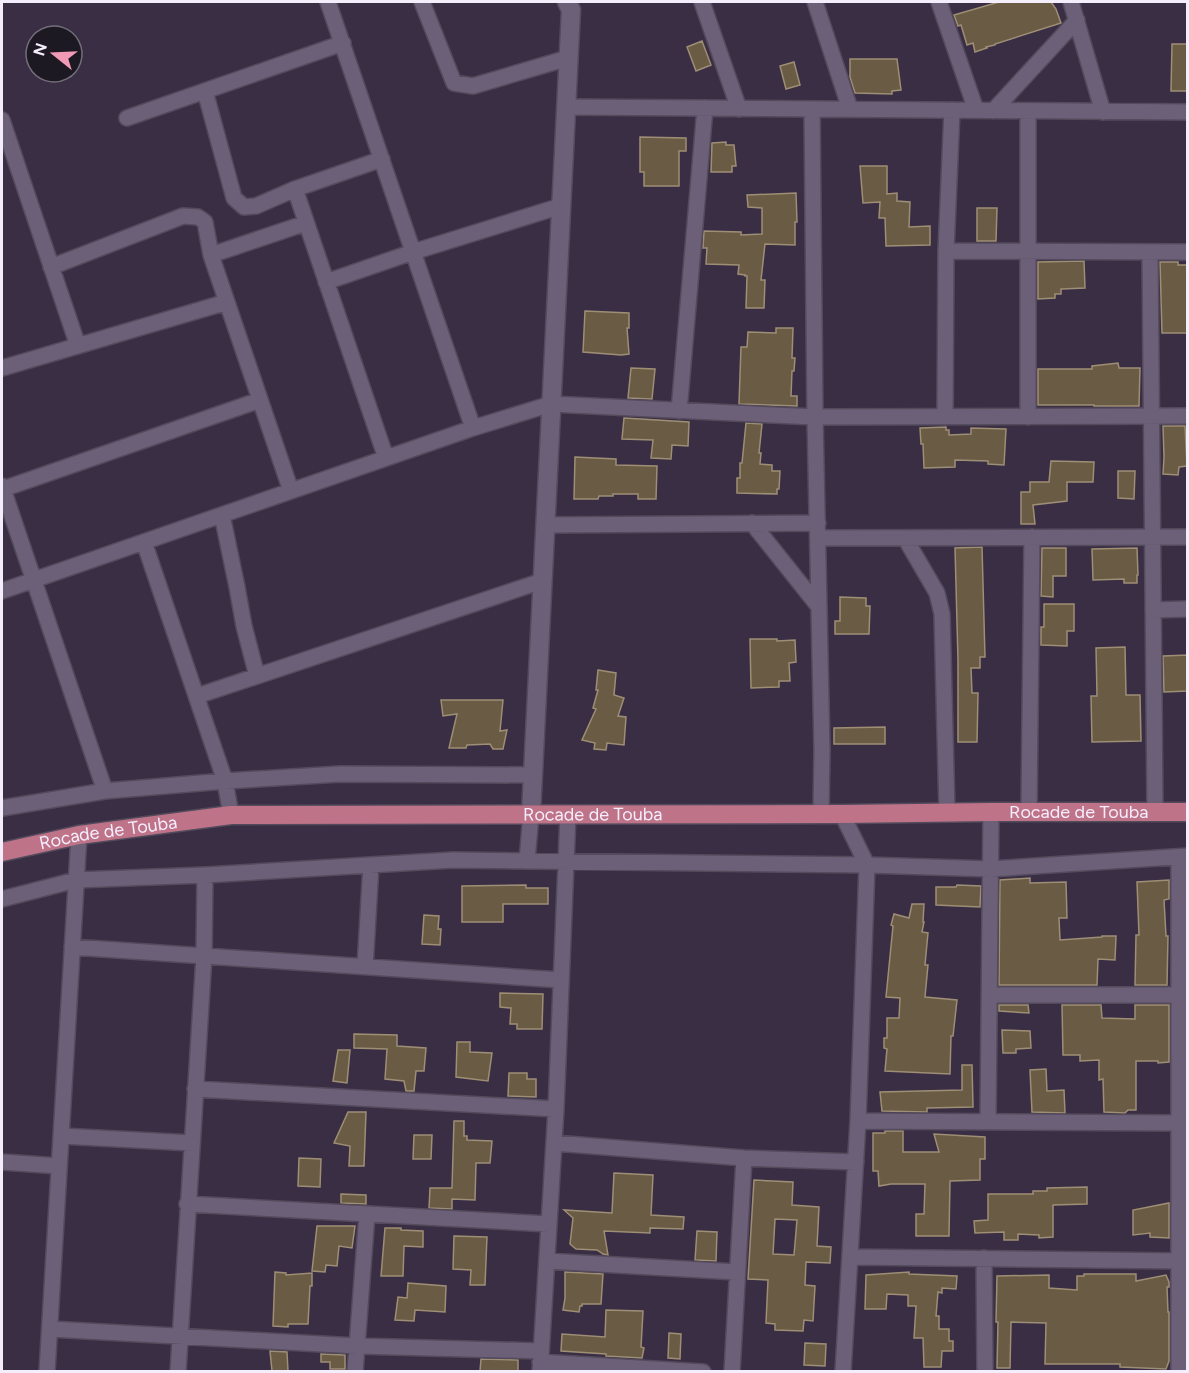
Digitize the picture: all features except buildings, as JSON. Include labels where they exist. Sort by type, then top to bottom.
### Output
[{"type":"main road","points":[[531,814],[571,10],[567,2]]},
{"type":"main road","name":"Rocade de Touba","points":[[2,852],[79,835],[231,815],[1188,812]]},
{"type":"street","points":[[328,2],[473,428]]},
{"type":"street","points":[[422,2],[454,83],[473,86],[568,58]]},
{"type":"street","points":[[702,2],[739,108]]},
{"type":"street","points":[[815,2],[850,110]]},
{"type":"street","points":[[939,2],[976,111]]},
{"type":"street","points":[[1071,2],[1103,112]]},
{"type":"street","points":[[993,111],[1077,20]]},
{"type":"street","points":[[127,118],[343,43]]},
{"type":"street","points":[[205,91],[234,198],[244,207],[256,206],[295,189],[382,159]]},
{"type":"street","points":[[566,107],[1188,112]]},
{"type":"street","points":[[679,411],[705,108]]},
{"type":"street","points":[[812,109],[815,417],[822,750],[821,813]]},
{"type":"street","points":[[945,417],[946,251],[952,110]]},
{"type":"street","points":[[1028,111],[1028,417]]},
{"type":"street","points":[[2,120],[78,346]]},
{"type":"street","points":[[295,189],[386,459]]},
{"type":"street","points":[[326,282],[561,206]]},
{"type":"street","points":[[51,267],[183,216],[198,217],[205,222],[211,255],[291,491]]},
{"type":"street","points":[[211,255],[306,223]]},
{"type":"street","points":[[946,251],[1188,252]]},
{"type":"street","points":[[1150,252],[1155,812]]},
{"type":"street","points":[[2,368],[227,302]]},
{"type":"street","points":[[105,791],[2,488],[260,400]]},
{"type":"street","points":[[2,591],[473,428],[551,404],[815,417],[1188,416]]},
{"type":"street","points":[[222,515],[244,626],[257,676]]},
{"type":"street","points":[[752,523],[819,607]]},
{"type":"street","points":[[545,525],[752,523],[905,538],[1188,537]]},
{"type":"street","points":[[1029,812],[1032,537]]},
{"type":"street","points":[[905,538],[937,593],[942,614],[947,812]]},
{"type":"street","points":[[144,542],[225,781],[231,815]]},
{"type":"street","points":[[196,696],[542,581]]},
{"type":"street","points":[[1153,609],[1188,609]]},
{"type":"street","points":[[2,808],[105,791],[225,781],[340,774],[533,775]]},
{"type":"street","points":[[988,1122],[992,812]]},
{"type":"street","points":[[527,861],[531,814]]},
{"type":"street","points":[[540,1362],[556,1109],[568,814]]},
{"type":"street","points":[[842,814],[867,865],[858,1121],[843,1371]]},
{"type":"street","points":[[47,1371],[79,835]]},
{"type":"street","points":[[2,899],[76,880],[453,860],[867,865],[991,869],[1183,857],[1183,1104],[1179,1123],[1179,1371]]},
{"type":"street","points":[[365,967],[371,865]]},
{"type":"street","points":[[178,1371],[204,956],[205,874]]},
{"type":"street","points":[[72,947],[561,980]]},
{"type":"street","points":[[990,994],[1183,995]]},
{"type":"street","points":[[195,1089],[556,1109]]},
{"type":"street","points":[[858,1121],[1179,1123]]},
{"type":"street","points":[[61,1136],[192,1143]]},
{"type":"street","points":[[554,1143],[744,1158],[856,1162]]},
{"type":"street","points":[[732,1371],[744,1158]]},
{"type":"street","points":[[2,1162],[59,1166]]},
{"type":"street","points":[[188,1204],[549,1224]]},
{"type":"street","points":[[355,1371],[367,1214]]},
{"type":"street","points":[[850,1257],[1179,1261]]},
{"type":"street","points":[[984,1258],[985,1371]]},
{"type":"street","points":[[547,1262],[737,1272]]},
{"type":"street","points":[[50,1329],[357,1346],[540,1362],[703,1371]]}]
